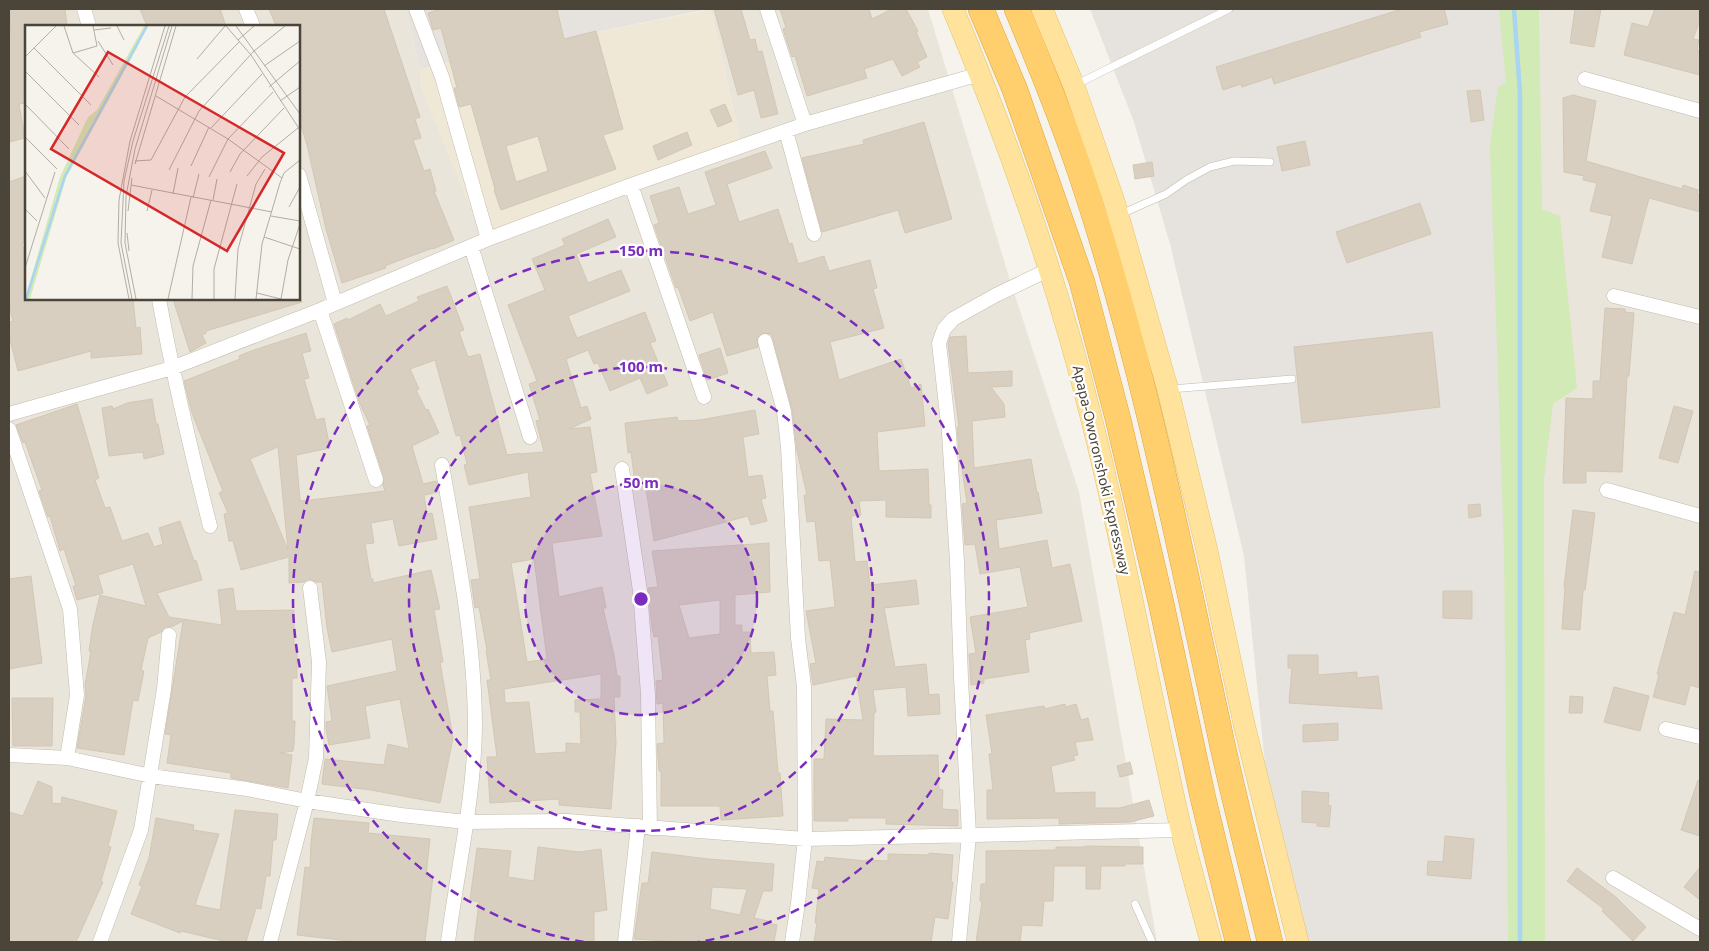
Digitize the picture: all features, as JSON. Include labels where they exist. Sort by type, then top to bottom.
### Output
[{"type":"highway","name":"Apapa-Oworonshoki Expressway","points":[[981,9],[1015,90],[1082,282],[1134,485],[1203,798],[1238,942]]},
{"type":"highway","points":[[1017,9],[1082,176],[1112,274],[1149,410],[1189,584],[1220,732],[1270,942]]},
{"type":"main road","name":"Apapa-Oworonshoki Expressway","points":[[953,9],[1019,176],[1050,269],[1094,428],[1181,830],[1211,942]]},
{"type":"main road","points":[[1042,9],[1074,86],[1118,215],[1168,390],[1206,546],[1244,724],[1298,942]]},
{"type":"street","points":[[84,9],[89,25]]},
{"type":"street","points":[[246,9],[253,25]]},
{"type":"street","points":[[416,9],[442,77],[488,239]]},
{"type":"street","points":[[767,9],[805,124]]},
{"type":"street","points":[[9,414],[172,368],[320,310],[488,239],[631,185],[805,124],[980,74]]},
{"type":"street","points":[[1585,80],[1700,111]]},
{"type":"street","points":[[786,131],[814,234]]},
{"type":"street","points":[[300,179],[335,303]]},
{"type":"street","points":[[631,185],[704,397]]},
{"type":"street","points":[[471,246],[530,437]]},
{"type":"street","points":[[959,942],[969,835],[957,562],[949,433],[939,343],[944,330],[953,319],[996,295],[1050,269]]},
{"type":"street","points":[[1614,296],[1700,317]]},
{"type":"street","points":[[159,300],[172,368],[210,526]]},
{"type":"street","points":[[320,310],[376,480]]},
{"type":"street","points":[[765,341],[784,411],[788,447],[798,638],[804,687],[805,839],[792,942]]},
{"type":"street","points":[[9,429],[70,608],[77,695],[67,758]]},
{"type":"street","points":[[442,465],[466,607],[475,728],[466,822],[448,942]]},
{"type":"street","points":[[622,469],[640,591],[648,694],[644,827],[626,942]]},
{"type":"street","points":[[1607,490],[1700,516]]},
{"type":"street","points":[[270,942],[307,801],[316,758],[319,662],[310,588]]},
{"type":"street","points":[[100,942],[142,830],[151,776],[154,740],[164,689],[169,635]]},
{"type":"street","points":[[1666,729],[1700,736]]},
{"type":"street","points":[[9,755],[67,758],[151,776],[247,789],[307,801],[401,815],[466,822],[568,821],[805,839],[1181,830]]},
{"type":"street","points":[[1613,878],[1700,929]]},
{"type":"lane","points":[[1074,86],[1229,9]]},
{"type":"lane","points":[[1118,215],[1166,194],[1210,167],[1234,161],[1270,162]]},
{"type":"lane","points":[[1168,390],[1292,379]]},
{"type":"lane","points":[[1135,904],[1152,942]]},
{"type":"shaded area","points":[[9,9],[406,9],[420,69],[420,86],[743,153],[711,9],[928,9],[1009,277],[1079,492],[1157,942],[9,942]]},
{"type":"shaded area","points":[[406,9],[708,9],[420,69]]},
{"type":"shaded area","points":[[711,9],[743,153],[486,246],[420,86],[420,69]]},
{"type":"shaded area","points":[[1090,9],[1499,9],[1506,83],[1504,548],[1508,942],[1292,942],[1275,863],[1244,556],[1170,244],[1134,122]]},
{"type":"shaded area","points":[[1434,9],[1700,9],[1700,942],[1510,942]]},
{"type":"green space","points":[[1499,9],[1539,9],[1542,209],[1560,216],[1577,388],[1553,404],[1544,479],[1545,942],[1508,942],[1504,548],[1490,145],[1498,87],[1506,83]]},
{"type":"building","points":[[10,9],[65,9],[67,25],[25,25],[25,103],[19,104],[25,138],[9,142],[9,39],[11,38]]},
{"type":"building","points":[[140,9],[220,9],[226,25],[147,25]]},
{"type":"building","points":[[269,9],[384,9],[420,117],[415,119],[421,138],[413,140],[424,171],[430,169],[436,191],[434,191],[454,240],[385,266],[386,268],[342,283],[326,229],[300,122],[300,25],[276,25]]},
{"type":"building","points":[[441,9],[557,9],[564,39],[596,31],[623,129],[603,135],[616,169],[501,210],[471,104],[459,107],[454,88],[457,88],[441,28],[433,30],[428,13]],"holes":[[[538,136],[548,171],[516,182],[506,146]]]},
{"type":"building","points":[[714,9],[741,9],[750,40],[755,39],[758,52],[762,51],[778,114],[761,118],[754,90],[738,95]]},
{"type":"building","points":[[780,9],[869,9],[872,19],[892,9],[906,9],[918,31],[916,32],[927,57],[917,62],[920,67],[902,76],[893,59],[864,69],[867,78],[807,96],[795,56],[792,57],[783,29],[786,28]]},
{"type":"building","points":[[1402,9],[1444,9],[1448,24],[1419,32],[1421,37],[1274,84],[1272,77],[1242,87],[1241,84],[1223,90],[1216,67]]},
{"type":"building","points":[[1575,9],[1601,9],[1594,47],[1570,43]]},
{"type":"building","points":[[1655,9],[1700,9],[1700,20],[1693,39],[1699,40],[1697,50],[1700,51],[1700,75],[1624,55],[1632,23],[1648,27]]},
{"type":"building","points":[[1480,90],[1484,120],[1471,122],[1467,91]]},
{"type":"building","points":[[1573,95],[1596,101],[1586,161],[1682,189],[1683,185],[1698,190],[1697,194],[1700,195],[1700,212],[1649,198],[1632,264],[1602,257],[1612,216],[1590,211],[1597,183],[1583,180],[1584,176],[1564,172],[1563,98]]},
{"type":"building","points":[[725,104],[732,121],[718,127],[710,110]]},
{"type":"building","points":[[924,122],[952,219],[905,233],[898,210],[822,232],[802,158],[864,144],[863,140]]},
{"type":"building","points":[[687,132],[692,145],[658,160],[653,146]]},
{"type":"building","points":[[1305,141],[1310,165],[1282,171],[1277,147]]},
{"type":"building","points":[[765,151],[772,168],[727,184],[739,222],[778,209],[789,244],[792,243],[798,264],[824,256],[829,271],[870,260],[877,288],[873,289],[884,328],[830,342],[839,380],[901,359],[911,388],[921,384],[925,426],[877,432],[879,471],[928,469],[931,518],[886,517],[886,500],[859,501],[861,515],[851,516],[855,562],[867,561],[870,585],[916,580],[919,604],[884,608],[895,667],[926,664],[929,695],[939,694],[940,714],[908,716],[906,687],[873,690],[876,712],[874,713],[873,756],[938,755],[939,789],[943,790],[942,809],[958,810],[958,826],[886,824],[886,818],[848,818],[848,821],[814,821],[814,759],[824,759],[826,719],[863,720],[856,676],[813,685],[810,664],[816,663],[806,611],[835,607],[830,560],[819,561],[815,521],[807,522],[804,495],[807,495],[797,451],[792,409],[771,334],[762,333],[757,338],[758,347],[727,356],[713,312],[690,321],[678,287],[676,288],[654,225],[659,223],[650,196],[679,187],[688,214],[716,205],[705,172]]},
{"type":"building","points":[[1152,162],[1154,176],[1135,179],[1133,165]]},
{"type":"building","points":[[25,176],[25,243],[22,243],[25,254],[25,300],[133,300],[136,328],[140,327],[142,354],[91,358],[91,351],[18,371],[9,336],[9,322],[13,321],[9,306],[9,182]]},
{"type":"building","points":[[1420,203],[1431,234],[1347,263],[1336,232]]},
{"type":"building","points":[[608,219],[616,237],[576,254],[588,283],[621,270],[630,291],[568,316],[577,338],[645,312],[656,341],[650,343],[668,385],[647,394],[640,378],[610,391],[598,363],[594,364],[588,350],[566,359],[581,408],[587,406],[591,419],[569,429],[590,427],[597,472],[590,473],[602,536],[552,543],[559,597],[602,587],[606,608],[603,608],[617,676],[620,676],[620,697],[614,697],[616,743],[611,809],[559,805],[559,799],[490,803],[487,757],[497,757],[487,680],[491,680],[487,650],[479,607],[475,608],[471,580],[480,579],[469,507],[531,497],[528,472],[469,485],[464,465],[467,464],[460,435],[456,436],[435,360],[410,369],[419,389],[416,390],[426,410],[428,409],[439,433],[412,446],[423,484],[436,481],[438,492],[424,495],[427,514],[432,513],[437,539],[399,546],[393,519],[371,523],[374,543],[365,544],[373,583],[431,570],[440,609],[434,610],[443,662],[440,662],[453,738],[440,803],[371,790],[322,784],[325,759],[384,765],[388,744],[409,749],[400,699],[365,706],[370,738],[329,745],[326,728],[326,722],[332,721],[327,686],[397,671],[392,639],[332,652],[327,628],[322,582],[309,579],[304,582],[289,583],[289,557],[241,570],[233,541],[229,541],[224,514],[228,513],[219,493],[223,491],[192,413],[184,381],[240,359],[239,356],[251,351],[306,333],[311,351],[302,353],[309,378],[304,379],[316,420],[324,418],[330,448],[296,455],[300,500],[385,491],[383,485],[384,477],[367,426],[370,425],[360,404],[334,324],[347,318],[348,320],[380,304],[386,316],[419,301],[417,297],[447,286],[464,330],[459,332],[468,357],[480,354],[507,455],[544,452],[536,421],[540,420],[529,384],[537,381],[508,305],[545,290],[532,259],[565,245],[562,239]],"holes":[[[278,447],[288,550],[250,459]],[[534,559],[547,659],[527,662],[511,563]],[[601,674],[601,699],[575,700],[575,712],[580,712],[581,744],[566,743],[566,752],[535,754],[529,702],[505,703],[504,689]]]},
{"type":"building","points":[[301,299],[302,302],[206,331],[202,335],[206,343],[190,352],[173,300]]},
{"type":"building","points":[[1605,308],[1625,309],[1625,312],[1634,313],[1629,376],[1627,376],[1622,472],[1586,471],[1586,483],[1563,483],[1566,398],[1593,399],[1593,381],[1600,381]]},
{"type":"building","points":[[1432,332],[1440,407],[1302,423],[1294,347]]},
{"type":"building","points":[[966,336],[968,373],[1012,371],[1012,386],[991,387],[1004,404],[1005,417],[972,421],[974,468],[1031,459],[1042,513],[996,520],[999,549],[1047,540],[1052,568],[1070,564],[1082,621],[1029,633],[1030,639],[1025,640],[1029,672],[984,679],[984,683],[971,685],[969,654],[976,653],[970,617],[1028,607],[1020,567],[980,574],[975,544],[965,545],[962,504],[967,503],[960,462],[957,427],[959,427],[948,344],[950,337]]},
{"type":"building","points":[[720,348],[728,373],[707,380],[699,355]]},
{"type":"building","points":[[152,399],[164,454],[144,459],[143,452],[109,456],[102,408],[112,406],[113,409],[127,403]]},
{"type":"building","points":[[77,404],[99,478],[95,480],[105,508],[110,507],[122,541],[148,533],[154,547],[163,544],[159,528],[180,521],[202,580],[157,593],[169,617],[222,625],[218,590],[233,588],[236,611],[294,610],[294,646],[297,646],[297,678],[292,678],[292,721],[295,721],[294,745],[293,751],[280,753],[292,755],[288,788],[231,778],[231,773],[167,763],[171,735],[165,734],[183,621],[171,627],[165,627],[161,632],[148,638],[141,670],[144,671],[138,701],[133,700],[124,755],[77,748],[86,696],[85,685],[91,651],[89,651],[93,624],[100,595],[146,606],[133,564],[98,575],[103,593],[77,600],[73,586],[76,586],[64,549],[60,551],[50,516],[48,517],[39,491],[42,490],[25,442],[23,443],[16,425]]},
{"type":"building","points":[[1674,406],[1693,411],[1678,463],[1659,458]]},
{"type":"building","points":[[755,410],[759,434],[743,437],[748,477],[762,475],[766,498],[761,499],[767,521],[751,525],[748,516],[654,541],[645,482],[635,483],[631,452],[628,453],[625,423],[677,417],[678,421],[700,420]]},
{"type":"building","points":[[1480,504],[1481,516],[1469,518],[1468,505]]},
{"type":"building","points":[[1573,510],[1595,513],[1585,590],[1583,590],[1580,630],[1562,629],[1564,587]]},
{"type":"building","points":[[769,543],[770,592],[735,595],[735,625],[742,625],[742,632],[750,632],[751,653],[774,652],[776,675],[767,676],[770,711],[773,711],[783,816],[721,820],[720,806],[661,806],[661,771],[659,771],[657,744],[664,743],[663,703],[657,704],[656,681],[663,680],[658,636],[654,637],[652,628],[648,588],[658,587],[652,551]],"holes":[[[720,600],[720,634],[689,638],[679,605]]]},
{"type":"building","points":[[1695,571],[1700,572],[1700,688],[1690,685],[1685,705],[1653,697],[1659,675],[1657,674],[1674,612],[1685,615]]},
{"type":"building","points":[[31,576],[42,663],[9,669],[9,579]]},
{"type":"building","points":[[1443,591],[1472,591],[1472,619],[1443,618]]},
{"type":"building","points":[[1288,655],[1318,655],[1318,675],[1357,672],[1357,678],[1378,676],[1382,709],[1289,703],[1292,668],[1288,668]]},
{"type":"building","points":[[1614,687],[1649,696],[1640,731],[1604,722]]},
{"type":"building","points":[[1570,696],[1583,697],[1582,713],[1569,713]]},
{"type":"building","points":[[12,698],[53,698],[52,746],[13,746]]},
{"type":"building","points":[[1065,704],[1066,707],[1076,704],[1081,720],[1088,718],[1093,740],[1075,742],[1078,755],[1073,756],[1075,760],[1051,766],[1055,793],[1095,792],[1095,808],[1120,808],[1149,800],[1154,816],[1130,822],[1059,824],[1059,818],[987,819],[987,790],[993,790],[989,754],[992,754],[986,715],[1044,706],[1045,709]]},
{"type":"building","points":[[1338,723],[1338,740],[1303,742],[1303,725]]},
{"type":"building","points":[[1130,762],[1133,774],[1120,777],[1117,766]]},
{"type":"building","points":[[1698,780],[1700,781],[1700,836],[1681,830]]},
{"type":"building","points":[[38,781],[52,787],[52,803],[61,804],[62,797],[117,811],[108,846],[111,847],[101,881],[103,882],[76,942],[9,942],[9,812],[23,816]]},
{"type":"building","points":[[1302,791],[1329,793],[1328,805],[1331,806],[1329,827],[1317,826],[1317,823],[1302,822]]},
{"type":"building","points":[[235,810],[278,814],[276,840],[273,840],[270,876],[266,876],[261,909],[256,908],[246,942],[228,942],[181,931],[180,933],[131,914],[142,886],[139,885],[149,858],[156,818],[194,825],[193,830],[219,834],[195,905],[220,910]]},
{"type":"building","points":[[314,818],[369,823],[368,833],[430,839],[426,875],[433,876],[425,942],[358,942],[297,935],[305,867],[310,868]]},
{"type":"building","points":[[1445,836],[1474,839],[1471,879],[1427,875],[1428,861],[1443,862]]},
{"type":"building","points":[[538,847],[579,852],[601,849],[607,910],[594,912],[594,942],[474,942],[479,902],[470,900],[477,848],[511,851],[508,877],[534,881]]},
{"type":"building","points":[[1056,847],[1143,847],[1143,864],[1101,866],[1100,889],[1086,889],[1086,866],[1054,866],[1053,901],[1044,901],[1042,926],[1022,925],[1020,942],[976,942],[982,902],[980,901],[981,884],[986,884],[986,851],[1056,850]]},
{"type":"building","points":[[652,852],[774,864],[772,891],[763,891],[754,918],[777,925],[774,942],[682,942],[634,939],[642,883],[648,883]],"holes":[[[712,887],[747,889],[740,915],[710,909]]]},
{"type":"building","points":[[929,853],[953,855],[951,882],[953,882],[948,919],[935,917],[931,942],[814,942],[819,889],[812,888],[817,861],[824,862],[825,857],[888,861],[888,854],[929,855]]},
{"type":"building","points":[[1700,867],[1700,900],[1684,887]]},
{"type":"building","points":[[1577,868],[1616,897],[1646,927],[1633,941],[1602,911],[1604,909],[1567,881]]},
{"type":"waterway","points":[[1514,9],[1520,93],[1520,942]]}]
